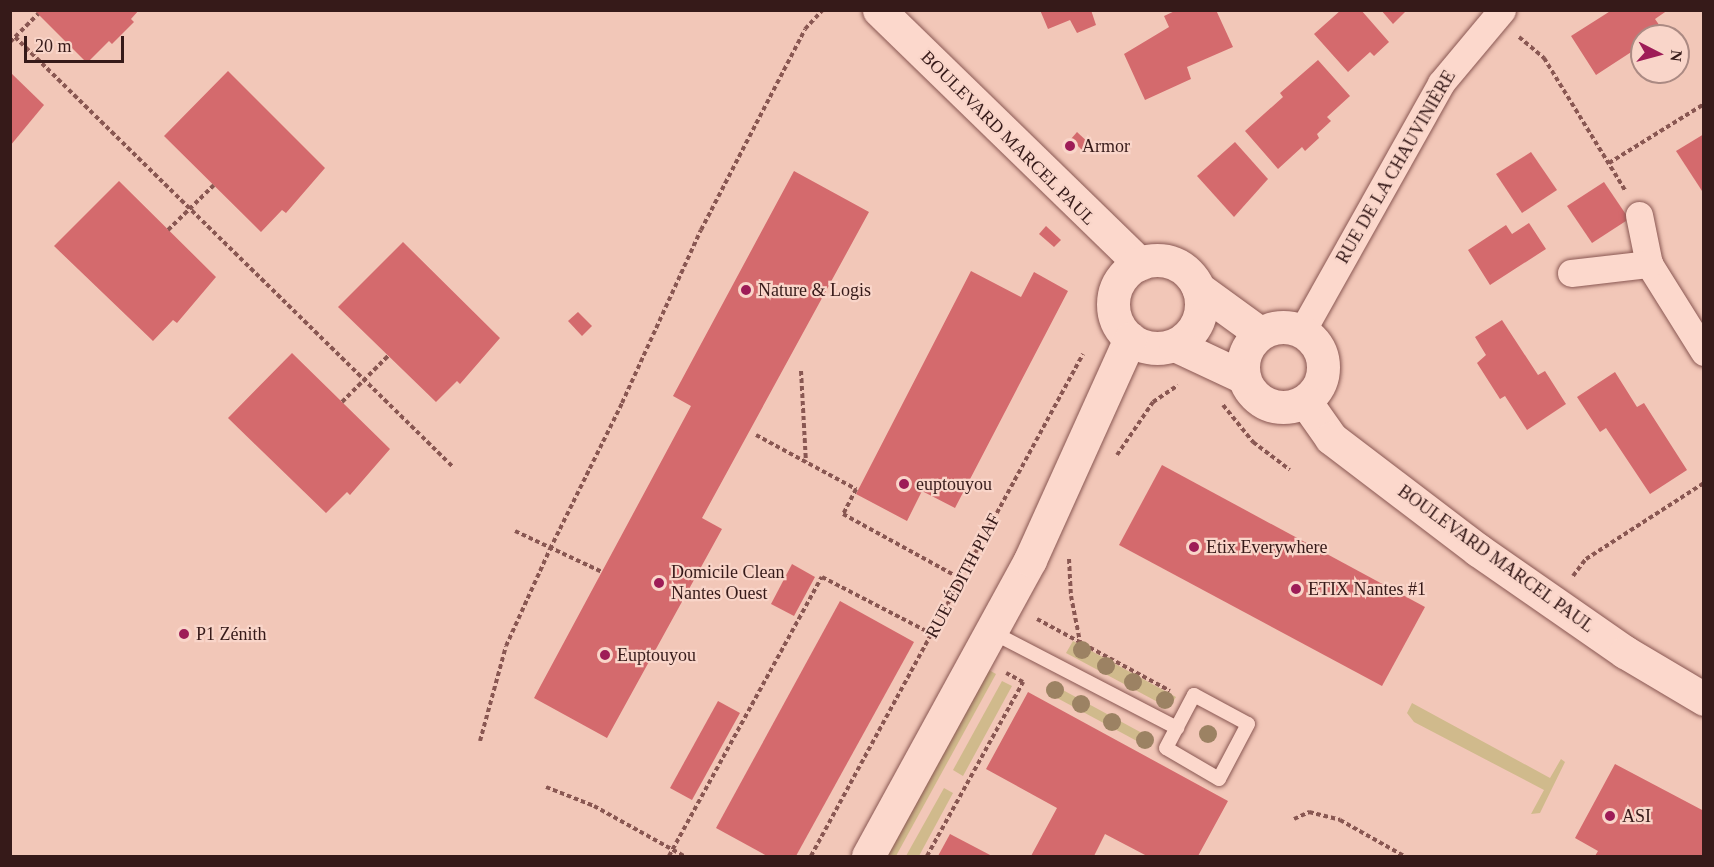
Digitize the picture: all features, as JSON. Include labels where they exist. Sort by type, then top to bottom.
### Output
[{"type":"street","name":"BOULEVARD MARCEL PAUL","points":[[879,10],[1140,264]]},
{"type":"street","name":"RUE DE LA CHAUVINIÈRE","points":[[1302,331],[1441,83],[1498,14]]},
{"type":"street","points":[[1639,215],[1649,264],[1704,352]]},
{"type":"street","points":[[1175,345],[1195,327],[1201,301],[1198,288],[1191,276],[1174,264],[1153,260],[1140,264],[1128,272],[1107,308],[1130,339],[1151,348],[1175,345],[1243,376]]},
{"type":"street","points":[[1571,273],[1649,264]]},
{"type":"street","points":[[1198,288],[1260,333]]},
{"type":"street","points":[[1281,326],[1302,331],[1321,351],[1322,379],[1305,401],[1287,407],[1268,405],[1248,388],[1243,376],[1245,352],[1260,333],[1281,326]]},
{"type":"street","points":[[868,856],[1003,638],[1030,560],[1130,339]]},
{"type":"street","name":"BOULEVARD MARCEL PAUL","points":[[1305,401],[1331,438],[1478,550],[1625,651],[1704,699]]},
{"type":"lane","points":[[1003,638],[1177,728]]},
{"type":"lane","points":[[1194,695],[1248,724],[1220,778],[1166,748],[1177,728],[1194,695]]},
{"type":"path","points":[[480,741],[506,646],[550,549],[622,403],[701,230],[805,29],[823,10]]},
{"type":"path","points":[[10,42],[38,14]]},
{"type":"path","points":[[1498,14],[1544,58],[1639,215]]},
{"type":"path","points":[[15,37],[453,467]]},
{"type":"path","points":[[1609,163],[1704,104]]},
{"type":"path","points":[[168,230],[214,185]]},
{"type":"path","name":"RUE ÉDITH PIAF","points":[[811,856],[1086,349]]},
{"type":"path","points":[[342,402],[388,356]]},
{"type":"path","points":[[801,371],[806,462]]},
{"type":"path","points":[[1111,464],[1153,402],[1182,383],[1188,384]]},
{"type":"path","points":[[1218,399],[1252,442],[1290,470]]},
{"type":"path","points":[[756,435],[856,489],[843,514],[962,579]]},
{"type":"path","points":[[1586,559],[1704,483]]},
{"type":"path","points":[[515,531],[602,572]]},
{"type":"path","points":[[1069,552],[1071,596],[1080,642]]},
{"type":"path","points":[[669,856],[822,577],[932,634]]},
{"type":"path","points":[[927,856],[1023,682],[1002,670],[1003,638],[1031,616],[1190,702]]},
{"type":"path","points":[[546,787],[594,807],[684,856]]},
{"type":"path","points":[[1294,819],[1310,812],[1340,820],[1404,856]]},
{"type":"shaded area","points":[[1073,641],[1176,697],[1169,708],[1066,653]]},
{"type":"shaded area","points":[[989,670],[996,674],[896,856],[887,856]]},
{"type":"shaded area","points":[[1002,681],[1012,686],[963,776],[953,770]]},
{"type":"shaded area","points":[[1050,683],[1153,739],[1148,747],[1046,692]]},
{"type":"shaded area","points":[[1412,703],[1550,778],[1561,759],[1565,762],[1540,813],[1531,814],[1544,790],[1414,722],[1407,713]]},
{"type":"shaded area","points":[[944,788],[953,793],[919,856],[906,856]]},
{"type":"building","points":[[34,10],[139,10],[131,19],[134,22],[112,44],[109,41],[87,63]]},
{"type":"building","points":[[1040,10],[1091,10],[1096,25],[1077,33],[1070,20],[1048,29]]},
{"type":"building","points":[[1177,10],[1216,10],[1233,47],[1187,67],[1191,79],[1145,100],[1124,54],[1169,27],[1164,16]]},
{"type":"building","points":[[1341,10],[1361,10],[1389,42],[1374,56],[1370,52],[1348,72],[1314,34]]},
{"type":"building","points":[[1381,10],[1407,10],[1393,24]]},
{"type":"building","points":[[1612,10],[1668,10],[1655,19],[1658,24],[1630,24],[1630,53],[1596,75],[1571,36]]},
{"type":"building","points":[[1318,60],[1350,96],[1327,117],[1331,121],[1317,134],[1319,138],[1305,151],[1302,147],[1278,169],[1245,131],[1283,97],[1280,93]]},
{"type":"building","points":[[228,71],[325,168],[286,213],[282,210],[261,232],[164,136]]},
{"type":"building","points":[[10,72],[44,105],[10,146]]},
{"type":"building","points":[[1077,132],[1092,146],[1085,153],[1071,139]]},
{"type":"building","points":[[1704,134],[1704,194],[1676,151]]},
{"type":"building","points":[[1235,142],[1268,179],[1234,217],[1197,176]]},
{"type":"building","points":[[1531,152],[1557,190],[1522,213],[1496,174]]},
{"type":"building","points":[[794,171],[869,212],[702,518],[722,529],[607,738],[534,698],[691,406],[673,396]]},
{"type":"building","points":[[119,181],[216,277],[177,323],[173,320],[153,341],[54,246]]},
{"type":"building","points":[[1604,182],[1629,219],[1592,243],[1567,206]]},
{"type":"building","points":[[1529,223],[1546,249],[1490,285],[1468,250],[1506,225],[1512,234]]},
{"type":"building","points":[[1046,226],[1061,240],[1054,247],[1039,234]]},
{"type":"building","points":[[403,242],[500,338],[460,384],[457,381],[436,402],[338,307]]},
{"type":"building","points":[[971,271],[1021,297],[1034,272],[1068,291],[955,508],[922,491],[907,521],[856,494]]},
{"type":"building","points":[[578,312],[592,326],[582,336],[568,321]]},
{"type":"building","points":[[1502,320],[1538,375],[1545,371],[1566,404],[1527,430],[1505,396],[1500,399],[1477,363],[1486,355],[1475,337]]},
{"type":"building","points":[[292,353],[390,449],[350,495],[347,492],[326,513],[228,418]]},
{"type":"building","points":[[1615,372],[1637,407],[1644,403],[1687,470],[1650,494],[1606,428],[1600,432],[1577,397]]},
{"type":"building","name":"ETIX Nantes #1","points":[[1162,465],[1425,607],[1382,686],[1119,545]]},
{"type":"building","points":[[792,564],[815,577],[794,616],[771,604]]},
{"type":"building","points":[[840,601],[914,642],[796,856],[767,856],[716,828]]},
{"type":"building","points":[[1028,692],[1228,801],[1198,856],[1147,856],[1105,834],[1094,856],[1031,856],[1057,808],[986,769]]},
{"type":"building","points":[[718,701],[740,713],[692,800],[670,788]]},
{"type":"building","points":[[1615,764],[1704,811],[1704,856],[1595,856],[1598,851],[1575,838]]},
{"type":"building","points":[[950,834],[992,856],[938,856]]},
{"type":"place","name":"Armor","points":[[1070,146]]},
{"type":"place","name":"Nature & Logis","points":[[746,290]]},
{"type":"place","name":"euptouyou","points":[[904,484]]},
{"type":"place","name":"Etix Everywhere","points":[[1194,547]]},
{"type":"place","name":"Domicile Clean Nantes Ouest","points":[[659,583]]},
{"type":"place","name":"ETIX Nantes #1","points":[[1296,589]]},
{"type":"place","name":"P1 Zénith","points":[[184,634]]},
{"type":"place","name":"Euptouyou","points":[[605,655]]},
{"type":"place","name":"ASI","points":[[1610,816]]}]
